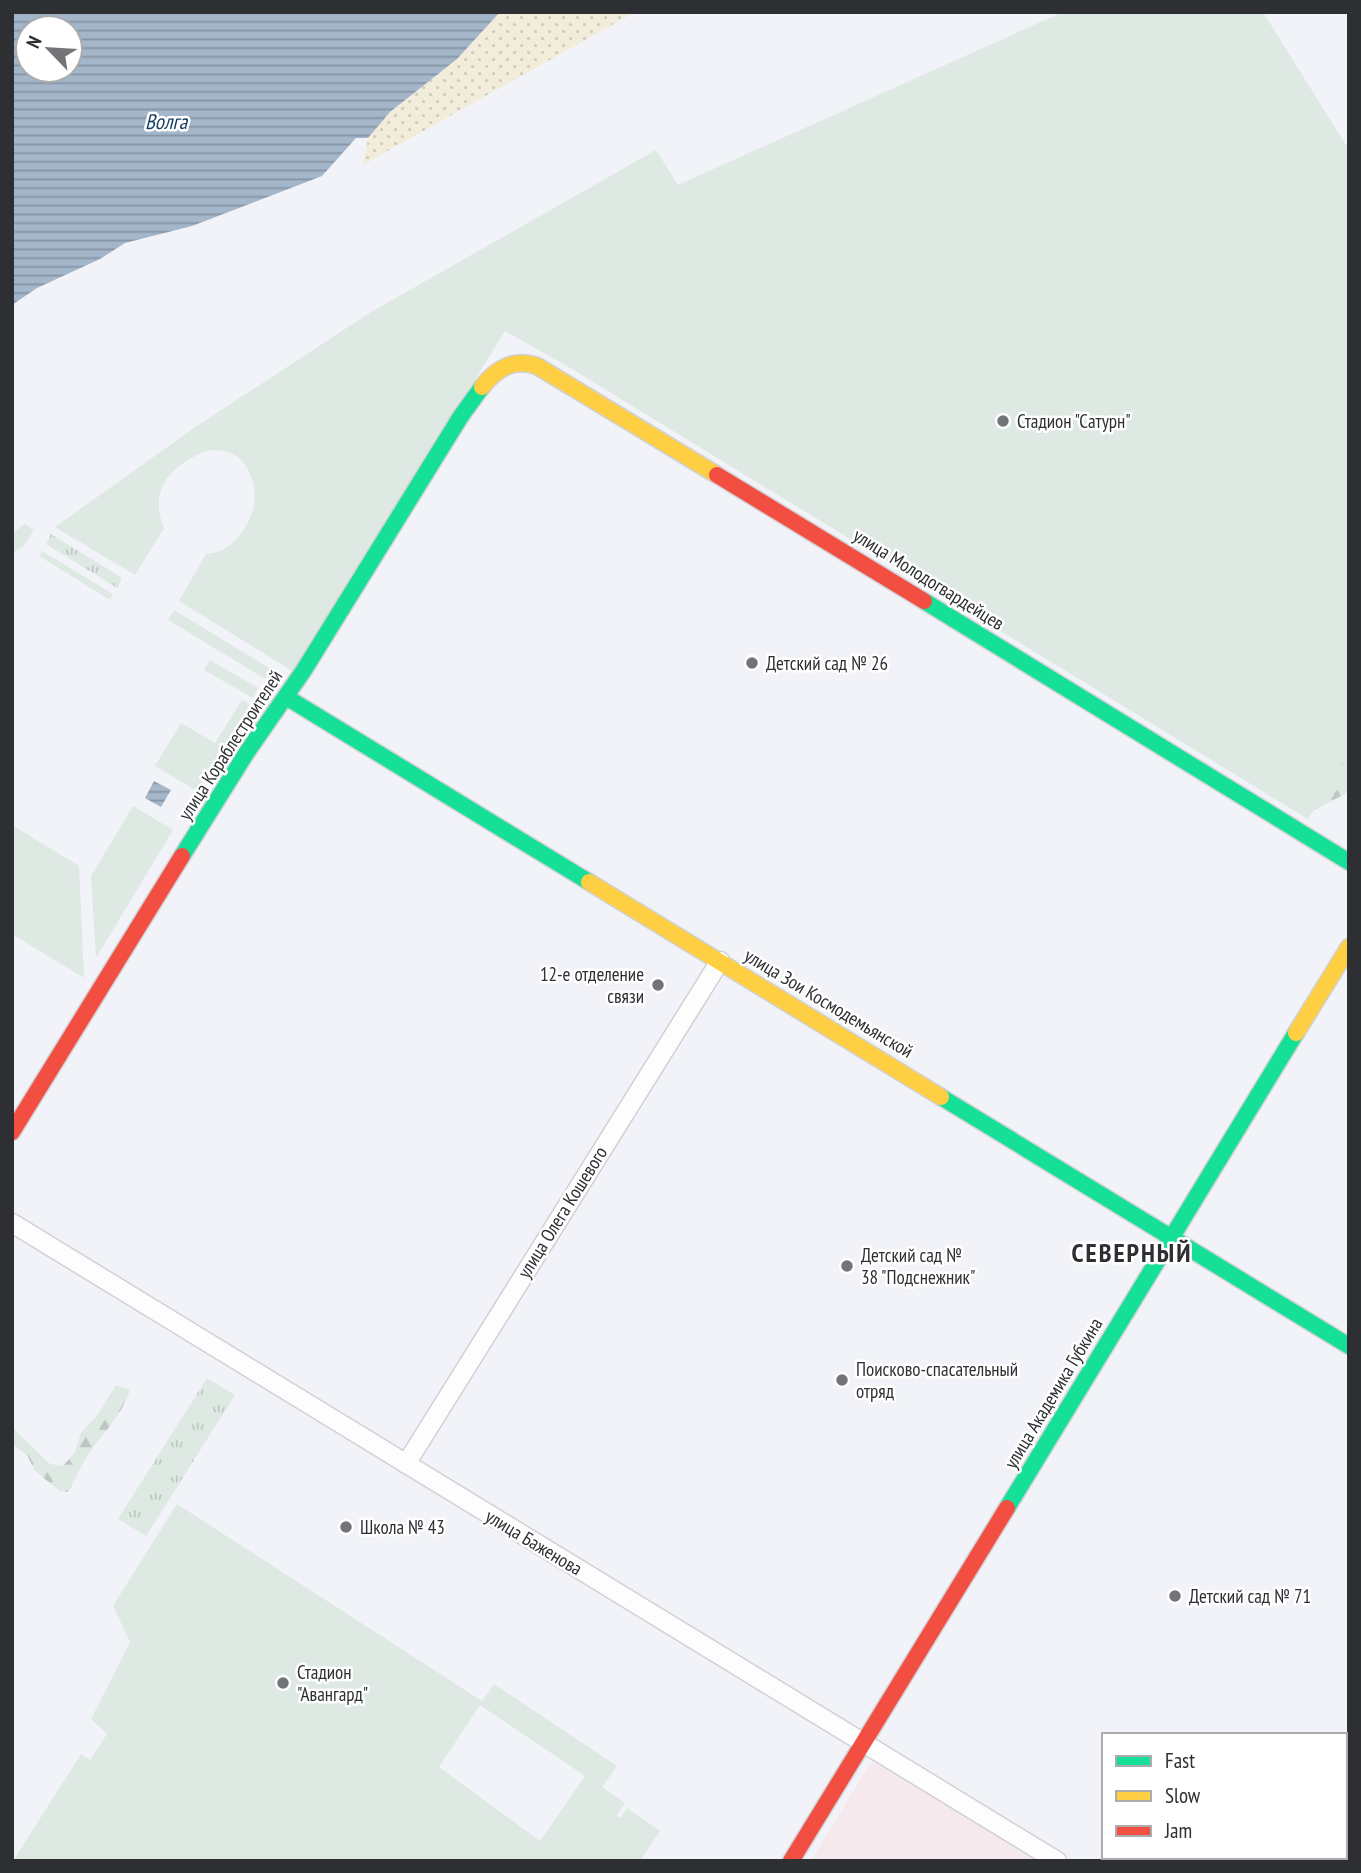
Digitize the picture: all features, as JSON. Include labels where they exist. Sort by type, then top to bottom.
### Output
[{"type":"street","name":"улица Молодогвардейцев","points":[[486,383],[505,364],[523,362],[547,370],[1349,862]]},
{"type":"street","name":"улица Кораблестроителей","points":[[12,1132],[247,752],[286,696],[461,416],[486,383]]},
{"type":"street","name":"улица Зои Космодемьянской","points":[[286,696],[1349,1346]]},
{"type":"street","name":"улица Академика Губкина","points":[[792,1861],[1349,947]]},
{"type":"street","name":"улица Олега Кошевого","points":[[406,1464],[720,961]]},
{"type":"street","name":"улица Баженова","points":[[12,1223],[1057,1861]]},
{"type":"shaded area","points":[[877,1762],[1040,1861],[811,1861],[869,1765]]},
{"type":"green space","name":"Стадион \"Сатурн\"","points":[[1063,12],[1263,12],[1349,150],[1349,752],[1308,819],[567,366],[505,331],[294,672],[179,601],[206,554],[233,543],[250,518],[253,484],[250,473],[236,456],[226,451],[206,451],[171,473],[159,498],[160,517],[164,528],[135,575],[55,527],[194,428],[371,312],[656,150],[678,185]]},
{"type":"green space","points":[[25,524],[34,530],[24,546],[12,553],[12,533]]},
{"type":"green space","points":[[51,534],[122,578],[117,588],[46,544]]},
{"type":"green space","points":[[42,551],[113,594],[110,600],[39,556]]},
{"type":"green space","points":[[174,610],[284,677],[264,678],[168,620]]},
{"type":"green space","points":[[210,660],[258,688],[253,698],[204,670]]},
{"type":"green space","points":[[242,700],[250,704],[197,791],[155,766],[181,723],[215,743]]},
{"type":"green space","points":[[1349,733],[1349,788],[1345,794],[1307,814]]},
{"type":"green space","points":[[133,806],[173,830],[96,958],[91,876]]},
{"type":"green space","points":[[12,825],[79,866],[84,978],[12,934]]},
{"type":"green space","points":[[207,1378],[235,1395],[146,1536],[118,1519]]},
{"type":"green space","points":[[116,1385],[130,1390],[122,1407],[87,1457],[69,1492],[60,1491],[35,1471],[27,1455],[12,1444],[12,1427],[50,1464],[63,1466],[75,1452],[81,1433],[98,1414]]},
{"type":"green space","name":"Стадион \"Авангард\"","points":[[177,1504],[482,1701],[494,1684],[617,1766],[602,1787],[625,1803],[616,1816],[620,1818],[627,1808],[660,1831],[640,1861],[13,1861],[81,1754],[90,1760],[107,1734],[91,1719],[130,1642],[113,1606]],"holes":[[[480,1705],[585,1776],[540,1841],[439,1767]]]},
{"type":"sand","points":[[500,12],[635,12],[363,165],[368,138],[390,112],[457,59]]},
{"type":"water","name":"Волга","points":[[12,12],[500,12],[457,59],[390,112],[368,138],[356,138],[322,176],[192,226],[125,243],[100,259],[37,288],[12,305]]},
{"type":"water","points":[[154,781],[171,790],[161,807],[145,798]]},
{"type":"traffic: fast","points":[[182,856],[247,752],[304,670],[461,416],[482,387]]},
{"type":"traffic: fast","points":[[924,601],[1349,862]]},
{"type":"traffic: fast","points":[[286,697],[589,882]]},
{"type":"traffic: fast","points":[[1007,1508],[1296,1033]]},
{"type":"traffic: fast","points":[[941,1097],[1349,1346]]},
{"type":"traffic: slow","points":[[482,387],[506,366],[521,363],[537,366],[717,475]]},
{"type":"traffic: slow","points":[[589,882],[941,1097]]},
{"type":"traffic: slow","points":[[1296,1033],[1349,947]]},
{"type":"traffic: jam","points":[[717,475],[924,601]]},
{"type":"traffic: jam","points":[[12,1132],[182,856]]},
{"type":"traffic: jam","points":[[791,1861],[1007,1508]]},
{"type":"place","name":"Стадион \"Сатурн\"","points":[[1003,421]]},
{"type":"place","name":"Детский сад № 26","points":[[752,663]]},
{"type":"place","name":"12-е отделение связи","points":[[658,985]]},
{"type":"place","name":"Детский сад № 38 \"Подснежник\"","points":[[847,1266]]},
{"type":"place","name":"Поисково-спасательный отряд","points":[[842,1380]]},
{"type":"place","name":"Школа № 43","points":[[346,1527]]},
{"type":"place","name":"Детский сад № 71","points":[[1175,1596]]},
{"type":"place","name":"Стадион \"Авангард\"","points":[[283,1683]]},
{"type":"district","name":"СЕВЕРНЫЙ","points":[[1132,1252]]}]
